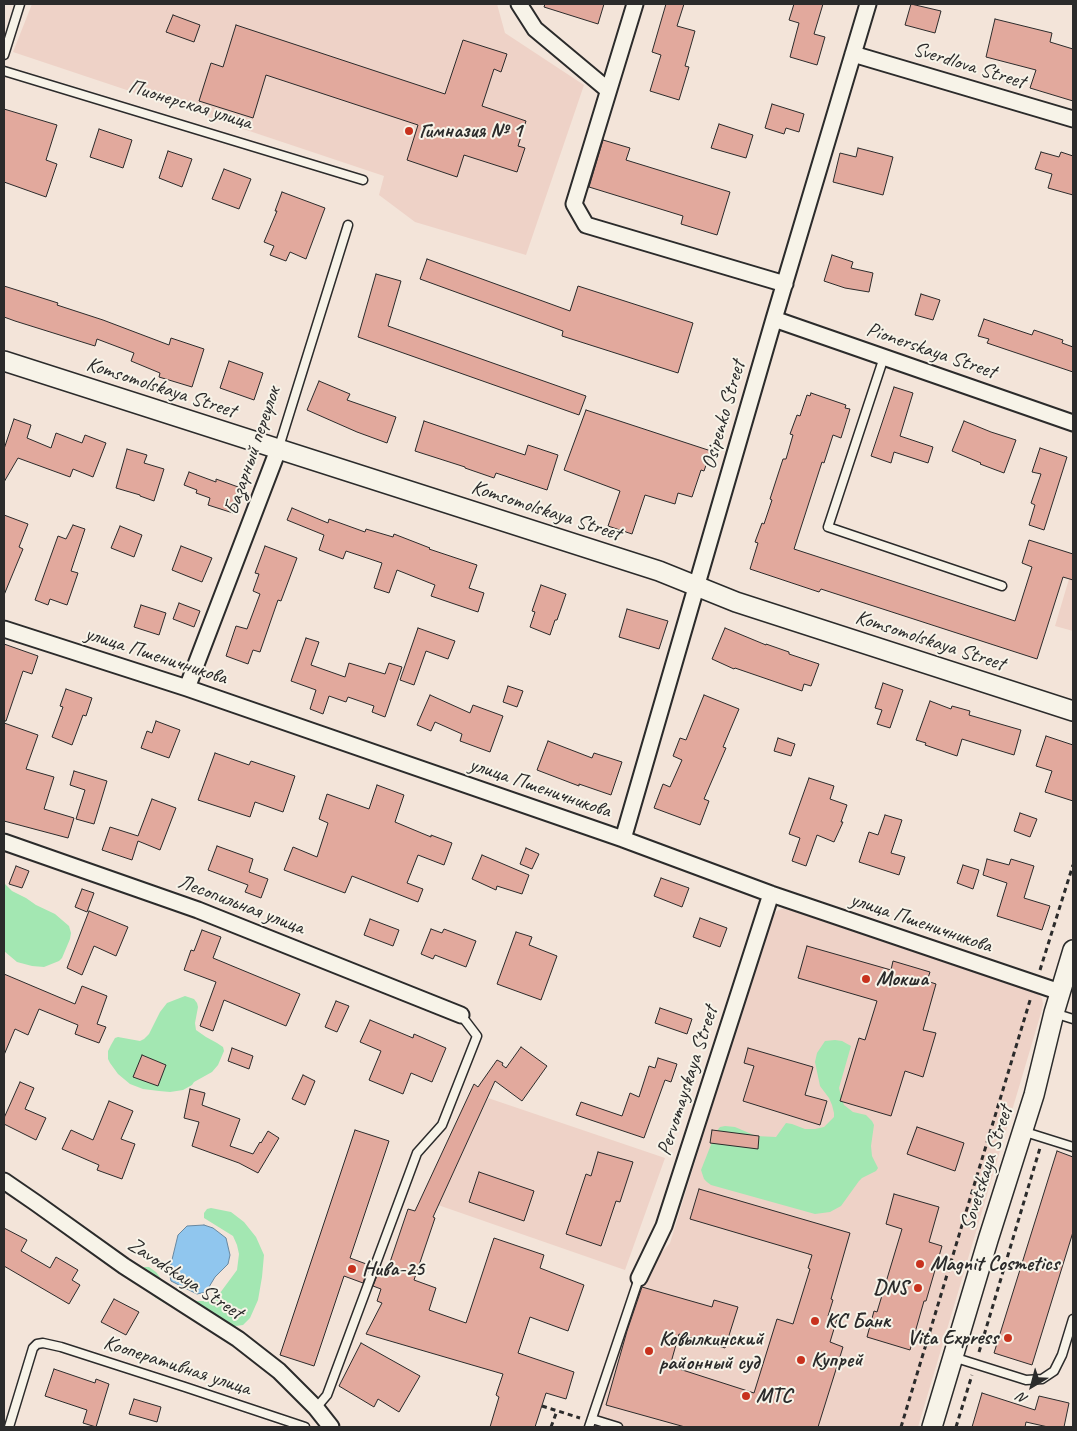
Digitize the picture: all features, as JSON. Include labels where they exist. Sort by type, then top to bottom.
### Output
[{"type":"street","points":[[519,4],[534,28],[608,90]]},
{"type":"street","points":[[635,4],[574,204],[586,225],[785,284]]},
{"type":"street","name":"Osipenko Street","points":[[623,840],[868,4]]},
{"type":"street","name":"Sverdlova Street","points":[[853,54],[1073,119]]},
{"type":"street","name":"Pionerskaya Street","points":[[774,320],[1073,424]]},
{"type":"street","name":"Komsomolskaya Street","points":[[4,361],[659,571],[745,605],[1073,711]]},
{"type":"street","name":"Базарный переулок","points":[[187,688],[278,450]]},
{"type":"street","name":"улица Пшеничникова","points":[[4,629],[187,688],[623,840],[771,894],[1060,992]]},
{"type":"street","name":"Лесопильная улица","points":[[4,842],[198,910],[461,1015]]},
{"type":"street","name":"Pervomayskaya Street","points":[[639,1278],[664,1226],[771,894]]},
{"type":"street","name":"Sovetskaya Street","points":[[932,1427],[1034,1095],[1054,1013],[1073,950]]},
{"type":"street","name":"Zavodskaya Street","points":[[4,1181],[124,1266],[238,1339],[279,1371],[316,1408],[331,1427]]},
{"type":"lane","points":[[4,55],[20,4]]},
{"type":"lane","name":"Пионерская улица","points":[[4,71],[363,180]]},
{"type":"lane","name":"Базарный переулок","points":[[278,450],[348,225]]},
{"type":"lane","points":[[884,357],[828,528],[1002,586]]},
{"type":"lane","points":[[1054,1013],[1073,1019]]},
{"type":"lane","points":[[316,1408],[327,1395],[417,1153],[442,1125],[477,1036],[461,1015]]},
{"type":"lane","points":[[1022,1131],[1073,1147]]},
{"type":"lane","points":[[618,1427],[591,1423],[639,1278]]},
{"type":"lane","points":[[952,1357],[1026,1380],[1042,1379],[1054,1371],[1062,1355],[1073,1319]]},
{"type":"lane","name":"Кооперативная улица","points":[[9,1427],[30,1355],[37,1344],[43,1343],[61,1347],[305,1427]]},
{"type":"path","points":[[901,1427],[1035,984],[1073,865]]},
{"type":"path","points":[[956,1427],[1043,1138]]},
{"type":"path","points":[[542,1406],[591,1423]]},
{"type":"path","points":[[551,1427],[557,1411]]},
{"type":"shaded area","name":"Гимназия № 1","points":[[32,4],[497,4],[505,33],[584,85],[526,255],[415,222],[379,195],[384,176],[13,52]]},
{"type":"shaded area","points":[[1030,540],[1073,554],[1073,631],[1055,626],[1069,579],[1022,563]]},
{"type":"shaded area","points":[[786,907],[797,908],[1030,989],[1042,998],[1041,1013],[918,1427],[593,1427],[639,1278],[670,1243],[766,931],[771,918],[777,911]]},
{"type":"shaded area","points":[[488,1098],[665,1158],[625,1270],[438,1205]]},
{"type":"green space","points":[[4,883],[12,891],[55,914],[69,926],[70,939],[59,961],[44,967],[32,966],[17,962],[4,951]]},
{"type":"green space","points":[[185,996],[194,999],[197,1003],[196,1030],[223,1047],[224,1051],[218,1065],[212,1072],[183,1090],[159,1091],[143,1089],[130,1084],[118,1074],[108,1059],[108,1051],[115,1038],[140,1041],[144,1039],[149,1034],[160,1012],[167,1003]]},
{"type":"green space","points":[[825,1041],[842,1041],[851,1046],[839,1088],[844,1105],[853,1112],[866,1115],[874,1125],[871,1146],[872,1156],[878,1168],[876,1171],[859,1181],[841,1206],[830,1212],[815,1214],[711,1185],[707,1182],[701,1170],[716,1132],[720,1127],[735,1127],[756,1136],[776,1137],[786,1123],[805,1129],[815,1129],[824,1127],[834,1117],[829,1098],[820,1086],[815,1062],[817,1053]]},
{"type":"green space","points":[[207,1209],[231,1212],[244,1222],[256,1237],[264,1255],[258,1300],[250,1318],[243,1325],[229,1327],[191,1318],[156,1298],[141,1284],[141,1270],[144,1267],[149,1267],[162,1280],[187,1298],[207,1301],[220,1293],[237,1270],[239,1254],[233,1236],[204,1218],[204,1213]]},
{"type":"water","points":[[204,1225],[213,1228],[226,1238],[230,1255],[228,1264],[215,1277],[206,1292],[197,1294],[171,1281],[169,1272],[178,1235],[187,1226]]},
{"type":"building","points":[[545,4],[604,4],[598,24],[544,7]]},
{"type":"building","points":[[666,4],[684,4],[677,26],[695,31],[685,66],[689,67],[679,100],[650,91],[661,55],[652,52]]},
{"type":"building","points":[[794,4],[823,4],[814,34],[825,37],[817,65],[790,57],[799,23],[789,20]]},
{"type":"building","points":[[911,4],[941,11],[935,33],[905,25]]},
{"type":"building","points":[[173,15],[200,25],[194,42],[166,32]]},
{"type":"building","points":[[995,19],[1052,33],[1050,42],[1073,49],[1073,101],[1030,88],[1036,70],[986,57]]},
{"type":"building","points":[[236,25],[445,94],[463,40],[507,54],[501,72],[494,69],[482,106],[526,121],[518,146],[525,148],[517,172],[464,155],[457,177],[407,160],[418,125],[266,75],[253,118],[199,101],[211,63],[223,67]]},
{"type":"building","points":[[772,104],[804,114],[799,132],[786,128],[784,134],[765,128]]},
{"type":"building","points":[[4,109],[57,125],[46,160],[57,164],[46,197],[4,182]]},
{"type":"building","points":[[719,124],[753,135],[746,158],[711,148]]},
{"type":"building","points":[[99,129],[132,140],[123,168],[90,157]]},
{"type":"building","points":[[603,140],[630,148],[626,160],[730,192],[717,235],[681,224],[683,216],[589,187]]},
{"type":"building","points":[[858,148],[893,157],[883,195],[833,182],[840,153],[856,157]]},
{"type":"building","points":[[168,151],[192,159],[182,187],[159,178]]},
{"type":"building","points":[[1041,152],[1059,157],[1061,152],[1073,156],[1073,195],[1048,188],[1052,174],[1035,169]]},
{"type":"building","points":[[224,169],[251,179],[239,209],[212,199]]},
{"type":"building","points":[[282,192],[325,208],[306,259],[290,252],[286,261],[270,255],[274,246],[264,242],[277,211],[275,211]]},
{"type":"building","points":[[832,255],[853,262],[851,268],[873,273],[869,292],[845,288],[824,281]]},
{"type":"building","points":[[427,259],[570,311],[578,286],[693,323],[678,373],[562,336],[563,331],[420,279]]},
{"type":"building","points":[[376,274],[401,281],[388,326],[586,396],[579,415],[358,337]]},
{"type":"building","points":[[4,286],[58,303],[57,305],[169,345],[171,338],[204,349],[192,387],[159,377],[160,373],[131,361],[134,353],[97,339],[95,346],[4,317]]},
{"type":"building","points":[[921,294],[940,300],[933,320],[915,315]]},
{"type":"building","points":[[984,319],[1032,335],[1034,330],[1063,340],[1062,343],[1073,347],[1073,372],[987,343],[989,339],[978,336]]},
{"type":"building","points":[[229,361],[263,373],[254,400],[220,388]]},
{"type":"building","points":[[319,381],[350,394],[347,400],[396,417],[387,443],[307,410]]},
{"type":"building","points":[[894,387],[913,393],[900,436],[933,447],[928,463],[894,452],[891,463],[871,456]]},
{"type":"building","points":[[811,393],[846,405],[845,408],[850,409],[841,438],[833,435],[824,463],[822,462],[794,549],[1015,621],[1032,567],[1022,563],[1029,540],[1073,554],[1073,580],[1063,577],[1037,659],[821,589],[819,592],[750,569],[758,543],[755,542],[762,523],[764,524],[783,459],[786,459],[793,435],[790,434],[797,415],[800,416],[807,395],[810,396]]},
{"type":"building","points":[[586,410],[711,451],[704,471],[701,470],[692,497],[678,493],[675,504],[645,495],[632,534],[608,526],[620,491],[564,470]]},
{"type":"building","points":[[14,419],[31,425],[27,438],[51,448],[56,433],[82,443],[85,435],[106,443],[93,477],[73,469],[70,477],[18,458],[4,482],[4,449]]},
{"type":"building","points":[[424,421],[525,455],[528,445],[558,455],[547,490],[496,473],[494,478],[415,451]]},
{"type":"building","points":[[964,421],[1016,440],[1004,473],[952,451]]},
{"type":"building","points":[[1040,448],[1067,457],[1044,530],[1029,525],[1035,505],[1031,503],[1041,474],[1032,472]]},
{"type":"building","points":[[127,449],[147,455],[144,463],[164,469],[154,501],[116,488]]},
{"type":"building","points":[[189,472],[216,482],[216,479],[241,488],[233,513],[208,505],[210,498],[196,493],[197,490],[184,485]]},
{"type":"building","points":[[292,508],[328,523],[329,519],[365,532],[366,529],[393,537],[394,534],[429,549],[477,565],[469,588],[484,593],[478,612],[431,596],[435,585],[397,570],[389,593],[374,588],[382,563],[346,551],[343,559],[319,550],[324,535],[287,520]]},
{"type":"building","points":[[4,515],[28,524],[19,547],[23,549],[4,595]]},
{"type":"building","points":[[73,525],[85,529],[71,571],[78,573],[67,605],[50,599],[48,605],[35,600],[58,536],[66,539]]},
{"type":"building","points":[[120,526],[142,535],[134,557],[111,548]]},
{"type":"building","points":[[181,546],[212,558],[202,582],[172,570]]},
{"type":"building","points":[[265,546],[297,558],[281,601],[278,600],[260,652],[253,650],[248,664],[226,656],[236,626],[247,629],[260,594],[253,591],[259,574],[255,573]]},
{"type":"building","points":[[541,585],[566,594],[550,635],[530,627],[535,612],[532,611]]},
{"type":"building","points":[[179,603],[200,611],[194,627],[173,619]]},
{"type":"building","points":[[141,605],[166,613],[159,635],[134,627]]},
{"type":"building","points":[[627,609],[668,621],[659,649],[619,637]]},
{"type":"building","points":[[418,628],[455,641],[448,659],[426,651],[414,685],[400,680]]},
{"type":"building","points":[[725,628],[819,664],[811,686],[804,684],[802,691],[734,669],[712,659]]},
{"type":"building","points":[[306,638],[319,642],[311,665],[345,677],[349,663],[385,674],[389,663],[402,667],[385,717],[372,712],[374,706],[348,697],[346,702],[329,696],[323,714],[310,709],[316,690],[291,681]]},
{"type":"building","points":[[4,644],[38,656],[32,674],[23,671],[6,721],[4,721]]},
{"type":"building","points":[[883,683],[903,690],[890,728],[877,724],[882,710],[875,708]]},
{"type":"building","points":[[508,686],[523,691],[517,707],[503,702]]},
{"type":"building","points":[[66,689],[92,698],[86,716],[83,715],[72,745],[52,737],[63,707],[60,706]]},
{"type":"building","points":[[430,695],[470,713],[473,705],[503,716],[490,752],[460,741],[462,734],[435,722],[431,731],[417,725]]},
{"type":"building","points":[[704,695],[739,709],[723,747],[726,748],[704,799],[709,801],[700,825],[654,808],[663,784],[670,787],[682,760],[673,756],[680,738],[686,740]]},
{"type":"building","points":[[930,701],[951,709],[952,706],[970,711],[969,715],[1021,730],[1014,755],[962,739],[957,756],[916,740]]},
{"type":"building","points":[[156,721],[180,730],[169,758],[141,748],[147,731],[152,733]]},
{"type":"building","points":[[4,723],[38,735],[26,769],[54,777],[44,809],[74,818],[68,838],[4,821]]},
{"type":"building","points":[[1046,736],[1073,745],[1073,801],[1045,792],[1052,771],[1036,766]]},
{"type":"building","points":[[778,738],[795,744],[791,756],[774,751]]},
{"type":"building","points":[[548,741],[592,758],[594,753],[622,762],[611,795],[579,784],[579,786],[537,770]]},
{"type":"building","points":[[215,753],[249,765],[251,761],[295,776],[283,812],[255,802],[250,817],[198,800]]},
{"type":"building","points":[[74,771],[107,781],[94,824],[76,819],[85,790],[70,785]]},
{"type":"building","points":[[809,778],[834,786],[830,799],[847,805],[841,822],[843,822],[834,842],[817,835],[806,866],[792,861],[800,838],[789,834]]},
{"type":"building","points":[[377,785],[404,795],[395,822],[431,837],[431,835],[452,843],[444,865],[418,855],[407,883],[423,889],[418,902],[352,876],[345,893],[284,870],[293,847],[317,857],[328,823],[319,819],[327,794],[369,809]]},
{"type":"building","points":[[152,799],[176,808],[160,850],[138,841],[132,860],[102,850],[110,827],[138,836]]},
{"type":"building","points":[[1020,813],[1037,819],[1030,837],[1014,831]]},
{"type":"building","points":[[885,815],[902,820],[891,853],[905,857],[899,875],[859,862],[869,832],[878,835]]},
{"type":"building","points":[[217,846],[253,859],[249,872],[268,879],[261,898],[245,892],[248,885],[208,870]]},
{"type":"building","points":[[526,848],[539,854],[532,869],[520,864]]},
{"type":"building","points":[[482,855],[529,875],[522,894],[497,886],[496,890],[472,879]]},
{"type":"building","points":[[987,859],[1009,865],[1011,859],[1034,866],[1024,898],[1050,906],[1042,930],[997,916],[1007,883],[983,875]]},
{"type":"building","points":[[963,865],[979,870],[973,889],[957,883]]},
{"type":"building","points":[[16,866],[29,871],[22,888],[9,884]]},
{"type":"building","points":[[661,878],[689,888],[682,907],[654,896]]},
{"type":"building","points":[[82,889],[94,893],[87,912],[75,907]]},
{"type":"building","points":[[89,911],[128,927],[116,956],[94,946],[82,975],[67,968]]},
{"type":"building","points":[[700,918],[727,928],[720,947],[693,937]]},
{"type":"building","points":[[370,919],[399,930],[393,946],[364,935]]},
{"type":"building","points":[[431,929],[442,933],[444,929],[476,941],[466,967],[435,955],[433,959],[421,954]]},
{"type":"building","points":[[202,930],[221,937],[213,958],[300,994],[286,1026],[224,1000],[213,1031],[200,1026],[216,982],[184,970],[191,950],[194,951]]},
{"type":"building","points":[[516,932],[532,937],[529,945],[557,956],[541,1000],[497,984]]},
{"type":"building","points":[[807,946],[891,970],[893,961],[930,972],[927,981],[936,984],[923,1030],[936,1033],[923,1077],[905,1071],[891,1116],[840,1101],[859,1038],[865,1040],[877,1001],[798,978]]},
{"type":"building","points":[[4,974],[75,1004],[82,986],[107,996],[97,1024],[106,1027],[99,1043],[75,1034],[78,1025],[39,1009],[28,1035],[15,1029],[4,1055]]},
{"type":"building","points":[[336,1001],[349,1006],[337,1032],[325,1027]]},
{"type":"building","points":[[660,1008],[692,1019],[687,1034],[655,1023]]},
{"type":"building","points":[[370,1020],[413,1038],[414,1034],[446,1048],[432,1082],[411,1073],[403,1094],[369,1080],[381,1051],[360,1042]]},
{"type":"building","points":[[521,1047],[547,1066],[522,1101],[495,1081],[433,1217],[435,1218],[414,1280],[436,1288],[429,1310],[466,1323],[494,1238],[544,1255],[540,1268],[584,1285],[568,1331],[530,1317],[518,1353],[574,1372],[566,1399],[546,1393],[535,1427],[490,1427],[499,1397],[496,1395],[503,1374],[366,1334],[382,1303],[377,1301],[381,1289],[373,1286],[380,1268],[387,1271],[408,1209],[415,1211],[474,1084],[478,1087],[497,1060],[503,1063],[502,1065],[506,1068]]},
{"type":"building","points":[[232,1048],[253,1056],[249,1069],[228,1061]]},
{"type":"building","points":[[748,1048],[813,1067],[805,1095],[827,1101],[820,1125],[743,1101],[754,1066],[744,1063]]},
{"type":"building","points":[[142,1055],[166,1065],[158,1086],[133,1077]]},
{"type":"building","points":[[658,1058],[677,1064],[671,1082],[665,1080],[644,1138],[576,1115],[581,1102],[622,1116],[630,1093],[639,1097],[649,1066],[655,1068]]},
{"type":"building","points":[[303,1075],[315,1081],[305,1105],[292,1099]]},
{"type":"building","points":[[20,1082],[34,1088],[25,1109],[46,1118],[36,1140],[4,1124],[4,1118]]},
{"type":"building","points":[[190,1089],[205,1093],[202,1105],[240,1119],[230,1146],[253,1154],[268,1131],[279,1138],[258,1173],[239,1163],[192,1146],[199,1122],[184,1118]]},
{"type":"building","points":[[109,1101],[133,1111],[121,1139],[135,1144],[122,1179],[97,1170],[99,1165],[62,1149],[71,1130],[93,1140]]},
{"type":"building","points":[[917,1127],[964,1143],[955,1171],[907,1154]]},
{"type":"building","points":[[355,1130],[389,1141],[350,1258],[369,1265],[363,1283],[344,1276],[314,1366],[280,1355]]},
{"type":"building","points":[[712,1130],[759,1136],[758,1149],[710,1143]]},
{"type":"building","points":[[1057,1151],[1073,1157],[1073,1232],[1032,1365],[994,1353]]},
{"type":"building","points":[[598,1152],[633,1162],[620,1202],[616,1201],[601,1246],[566,1234],[586,1174],[591,1176]]},
{"type":"building","points":[[479,1172],[534,1191],[524,1221],[469,1202]]},
{"type":"building","points":[[699,1189],[850,1233],[828,1316],[837,1319],[830,1342],[843,1347],[818,1427],[685,1427],[606,1405],[627,1331],[642,1287],[712,1307],[714,1300],[738,1307],[725,1348],[679,1334],[670,1366],[754,1393],[777,1319],[793,1324],[810,1269],[808,1268],[812,1255],[690,1219]]},
{"type":"building","points":[[894,1194],[939,1207],[929,1242],[942,1246],[910,1350],[867,1337],[874,1311],[877,1312],[902,1229],[886,1224]]},
{"type":"building","points":[[4,1228],[27,1240],[21,1251],[50,1268],[56,1257],[78,1270],[72,1280],[80,1285],[69,1304],[4,1266]]},
{"type":"building","points":[[114,1299],[139,1312],[126,1335],[101,1322]]},
{"type":"building","points":[[361,1343],[420,1376],[399,1412],[378,1399],[374,1407],[339,1386]]},
{"type":"building","points":[[54,1369],[95,1383],[96,1379],[109,1384],[96,1427],[83,1423],[87,1410],[45,1396]]},
{"type":"building","points":[[982,1393],[1035,1410],[1039,1396],[1069,1403],[1064,1427],[1048,1427],[1026,1422],[1025,1427],[972,1427]]},
{"type":"building","points":[[134,1399],[161,1407],[157,1422],[129,1414]]},
{"type":"place","name":"Гимназия № 1","points":[[409,131]]},
{"type":"place","name":"Мокша","points":[[866,979]]},
{"type":"place","name":"Magnit Cosmetics","points":[[920,1264]]},
{"type":"place","name":"Нива-25","points":[[352,1269]]},
{"type":"place","name":"DNS","points":[[918,1288]]},
{"type":"place","name":"КС Банк","points":[[815,1321]]},
{"type":"place","name":"Vita Express","points":[[1008,1338]]},
{"type":"place","name":"Ковылкинский районный суд","points":[[649,1351]]},
{"type":"place","name":"Купрей","points":[[801,1360]]},
{"type":"place","name":"МТС","points":[[746,1396]]}]
